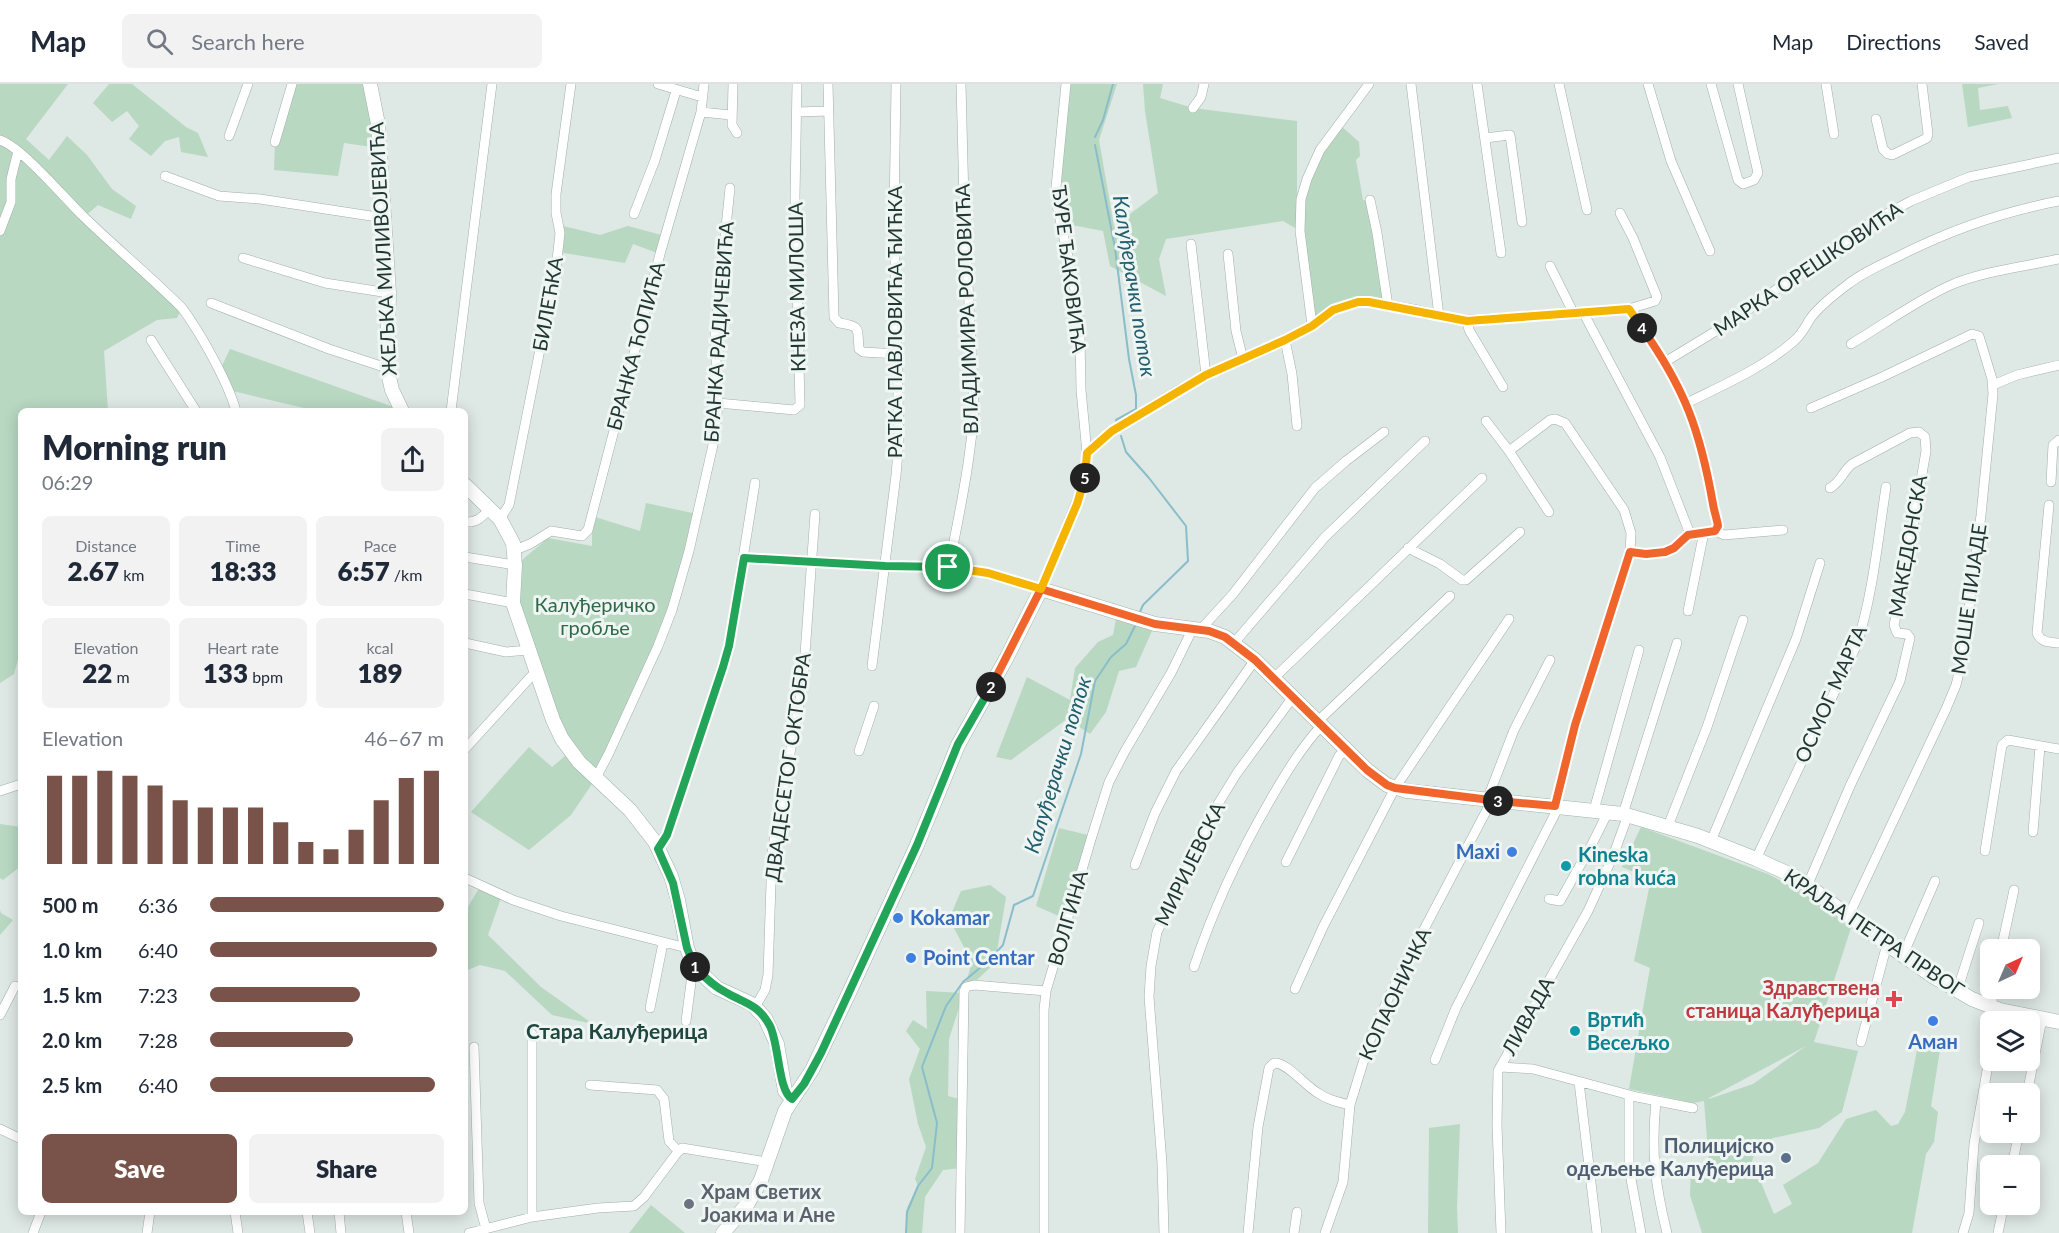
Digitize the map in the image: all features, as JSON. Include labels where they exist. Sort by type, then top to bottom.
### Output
[{"type":"street","points":[[229,136],[248,84]]},
{"type":"street","points":[[275,142],[292,84]]},
{"type":"street","name":"ЖЕЉКА МИЛИВОЈЕВИЋА","points":[[370,84],[378,124],[389,293],[387,368],[392,390],[401,408]]},
{"type":"street","points":[[451,408],[492,84]]},
{"type":"street","name":"БИЛЕЋКА","points":[[495,514],[509,505],[556,269],[560,233],[556,213],[556,194],[571,84]]},
{"type":"street","points":[[658,84],[702,97]]},
{"type":"street","name":"БРАНКА ЋОПИЋА","points":[[514,550],[530,544],[551,531],[582,536],[588,530],[660,254],[701,112],[704,84]]},
{"type":"street","points":[[733,84],[731,115],[732,126],[737,134]]},
{"type":"street","name":"КНЕЗА МИЛОША","points":[[718,403],[794,410],[800,405],[795,197],[797,84]]},
{"type":"street","name":"КНЕЗА МИЛОША","points":[[828,84],[835,320],[857,327],[860,351],[898,354]]},
{"type":"street","name":"РАТКА ПАВЛОВИЋА ЋИЋКА","points":[[872,666],[899,440],[894,215],[896,84]]},
{"type":"street","name":"ВЛАДИМИРА РОЛОВИЋА","points":[[948,567],[973,435],[974,407],[961,84]]},
{"type":"street","name":"ЂУРЕ ЂАКОВИЋА","points":[[1041,589],[1077,504],[1083,486],[1087,453],[1076,295],[1057,205],[1056,187],[1066,84]]},
{"type":"street","points":[[1193,108],[1201,97],[1204,84]]},
{"type":"street","points":[[1411,84],[1439,316]]},
{"type":"street","points":[[1477,84],[1501,254]]},
{"type":"street","points":[[1558,84],[1587,210]]},
{"type":"street","points":[[1648,84],[1671,161],[1710,251]]},
{"type":"street","points":[[1711,84],[1738,180],[1743,183],[1754,180],[1758,176],[1738,84]]},
{"type":"street","points":[[1826,84],[1834,134]]},
{"type":"street","points":[[1876,119],[1883,149],[1888,154],[1892,155],[1927,138],[1922,84]]},
{"type":"street","points":[[1312,326],[1300,231],[1301,199],[1320,150],[1366,86]]},
{"type":"street","points":[[634,214],[655,160],[676,91]]},
{"type":"street","points":[[797,112],[828,111]]},
{"type":"street","points":[[701,112],[731,115]]},
{"type":"street","points":[[1485,138],[1510,135],[1522,222]]},
{"type":"street","points":[[0,140],[18,151],[84,217],[182,308],[190,318],[219,372],[235,408]]},
{"type":"street","points":[[0,231],[11,202],[10,179],[18,151]]},
{"type":"street","name":"МАРКА ОРЕШКОВИЋА","points":[[1665,362],[1738,317],[1872,222],[1895,209],[1969,177],[2059,158]]},
{"type":"street","points":[[165,176],[219,196],[260,199],[384,218]]},
{"type":"street","name":"БРАНКА РАДИЧЕВИЋА","points":[[596,778],[645,676],[672,610],[689,551],[715,436],[718,403],[715,335],[730,188]]},
{"type":"street","points":[[1370,200],[1388,306]]},
{"type":"street","points":[[1687,403],[1749,371],[1793,342],[1804,331],[1816,312],[1867,271],[1988,217],[2059,201]]},
{"type":"street","points":[[1087,453],[1112,431],[1206,375],[1285,340],[1312,326],[1333,310],[1358,302],[1467,321],[1629,309],[1655,301],[1657,297],[1633,238],[1620,213]]},
{"type":"street","points":[[1191,244],[1206,375]]},
{"type":"street","points":[[1228,254],[1236,331],[1243,359]]},
{"type":"street","points":[[243,258],[325,283],[389,293]]},
{"type":"street","points":[[1851,344],[1952,284],[2059,259]]},
{"type":"street","points":[[1550,266],[1660,457],[1690,534]]},
{"type":"street","points":[[211,303],[329,349],[387,368]]},
{"type":"street","points":[[1629,309],[1665,362],[1687,403],[1706,465],[1718,524],[1715,531]]},
{"type":"street","points":[[1467,321],[1469,330],[1503,387]]},
{"type":"street","name":"МОШЕ ПИЈАДЕ","points":[[1811,408],[1882,377],[1968,335],[1979,336],[1993,385],[1979,536],[1959,675],[1949,702],[1848,917]]},
{"type":"street","points":[[151,340],[194,408]]},
{"type":"street","points":[[1285,340],[1292,374],[1297,426]]},
{"type":"street","points":[[1993,385],[2017,375],[2059,365]]},
{"type":"street","points":[[1435,1060],[1456,1008],[1557,806],[1575,725],[1630,552],[1632,533],[1624,510],[1565,423],[1555,419],[1550,420],[1509,451]]},
{"type":"street","points":[[1486,421],[1509,451],[1549,512]]},
{"type":"street","name":"ВОЛГИНА","points":[[1044,1233],[1044,1010],[1047,991],[1109,782],[1197,629],[1233,594],[1315,488],[1384,432]]},
{"type":"street","name":"МАКЕДОНСКА","points":[[1808,884],[1905,666],[1910,638],[1907,634],[1898,633],[1894,626],[1904,584],[1926,451],[1925,436],[1919,432],[1910,433],[1852,464],[1846,469],[1839,482],[1830,489]]},
{"type":"street","points":[[2051,482],[2053,445],[2059,440]]},
{"type":"street","points":[[1234,642],[1325,537],[1425,441]]},
{"type":"street","points":[[1274,678],[1482,478]]},
{"type":"street","points":[[658,849],[667,835],[729,646],[755,483]]},
{"type":"street","name":"ОСМОГ МАРТА","points":[[1756,859],[1862,630],[1886,487]]},
{"type":"street","points":[[468,488],[495,514],[510,536],[515,565],[513,603],[553,720],[562,739],[579,762],[630,810],[658,849],[673,883],[690,958],[717,988],[755,1007],[765,1018],[777,1044],[785,1091],[792,1099]]},
{"type":"street","points":[[2049,505],[2037,633],[2042,640],[2059,643]]},
{"type":"street","points":[[468,522],[495,514]]},
{"type":"street","name":"ДВАДЕСЕТОГ ОКТОБРА","points":[[755,1007],[765,990],[768,975],[772,852],[803,682],[815,514]]},
{"type":"street","points":[[1630,552],[1646,554],[1665,552],[1674,548],[1690,534],[1715,531],[1724,535],[1783,530]]},
{"type":"street","points":[[1408,548],[1440,564],[1462,580],[1466,580],[1520,532]]},
{"type":"street","points":[[1688,611],[1704,532]]},
{"type":"street","points":[[468,557],[515,565]]},
{"type":"street","points":[[723,1233],[751,1198],[767,1162],[782,1118],[812,1070],[849,996],[917,845],[963,735],[1007,657],[1041,589],[988,573],[948,567],[744,558]]},
{"type":"street","points":[[1711,842],[1796,639],[1820,563]]},
{"type":"street","name":"КРАЉА ПЕТРА ПРВОГ","points":[[1041,589],[1155,624],[1197,629],[1218,634],[1234,642],[1377,779],[1395,788],[1625,815],[1668,826],[1756,859],[1808,884],[1848,917],[1887,944],[1957,991],[1992,1011]]},
{"type":"street","points":[[468,595],[513,603]]},
{"type":"street","points":[[1194,966],[1216,906],[1247,840],[1291,764],[1320,723],[1450,596]]},
{"type":"street","points":[[1295,989],[1323,927],[1395,788],[1509,619]]},
{"type":"street","points":[[1668,826],[1707,727],[1743,620]]},
{"type":"street","name":"ЛИВАДА","points":[[1501,1233],[1497,1077],[1500,1067],[1588,911],[1613,856],[1677,643]]},
{"type":"street","points":[[468,644],[506,652],[530,650]]},
{"type":"street","points":[[1549,899],[1560,901],[1601,811],[1640,650]]},
{"type":"street","points":[[1135,865],[1155,813],[1176,771],[1255,660]]},
{"type":"street","name":"КОПАОНИЧКА","points":[[1325,1233],[1343,1182],[1350,1105],[1370,1040],[1391,992],[1489,800],[1514,730],[1550,660]]},
{"type":"street","points":[[468,745],[536,671]]},
{"type":"street","name":"МИРИЈЕВСКА","points":[[1164,1233],[1162,1163],[1149,997],[1151,966],[1157,932],[1218,804],[1293,697]]},
{"type":"street","points":[[859,751],[874,706]]},
{"type":"street","points":[[1985,851],[2002,746],[2008,740],[2059,749]]},
{"type":"street","points":[[2033,832],[2040,746]]},
{"type":"street","points":[[1286,862],[1339,756],[1346,749]]},
{"type":"street","points":[[0,791],[18,785]]},
{"type":"street","points":[[468,879],[522,904],[571,919],[687,948]]},
{"type":"street","points":[[1903,955],[1935,881]]},
{"type":"street","points":[[2003,939],[2014,890]]},
{"type":"street","points":[[1957,991],[1979,923]]},
{"type":"street","points":[[650,1008],[663,942]]},
{"type":"street","points":[[1861,1042],[1887,944]]},
{"type":"street","points":[[686,1021],[692,975],[698,969]]},
{"type":"street","points":[[960,1233],[964,992],[970,985],[1047,991]]},
{"type":"street","points":[[0,1015],[15,986]]},
{"type":"street","points":[[2029,1083],[2042,1019]]},
{"type":"street","name":"КРАЉА ПЕТРА ПРВОГ","points":[[2042,1019],[2059,1022]]},
{"type":"street","points":[[532,1034],[532,1217]]},
{"type":"street","points":[[474,1047],[479,1203],[486,1229]]},
{"type":"street","points":[[1248,1233],[1258,1126],[1267,1073],[1271,1065],[1278,1062],[1282,1064],[1315,1092],[1330,1100],[1350,1105]]},
{"type":"street","points":[[1500,1067],[1533,1069],[1629,1095],[1693,1108]]},
{"type":"street","points":[[1963,1233],[1969,1213],[1974,1144],[1987,1071]]},
{"type":"street","points":[[1579,1082],[1597,1233]]},
{"type":"street","points":[[590,1085],[657,1090],[664,1100],[669,1141],[678,1151]]},
{"type":"street","points":[[1629,1095],[1629,1168],[1641,1233]]},
{"type":"street","points":[[1656,1101],[1653,1161],[1667,1233]]},
{"type":"street","points":[[0,1129],[18,1138]]},
{"type":"street","points":[[469,1233],[532,1217],[634,1206],[644,1197],[678,1151],[685,1148],[767,1162]]},
{"type":"street","points":[[1294,1233],[1297,1212]]},
{"type":"street","points":[[33,1233],[40,1215]]},
{"type":"street","points":[[147,1233],[150,1215]]},
{"type":"street","points":[[235,1215],[238,1233]]},
{"type":"street","points":[[307,1215],[310,1233]]},
{"type":"street","points":[[339,1215],[341,1233]]},
{"type":"street","points":[[406,1215],[409,1233]]},
{"type":"street","points":[[1998,1233],[2002,1215]]},
{"type":"green space","points":[[0,84],[68,84],[26,139],[49,160],[67,136],[87,155],[112,189],[136,206],[131,219],[98,205],[84,217],[182,308],[177,318],[157,320],[104,351],[108,408],[18,408],[18,659],[14,674],[0,683]]},
{"type":"green space","points":[[109,84],[132,84],[186,127],[198,133],[208,157],[181,152],[179,137],[165,141],[151,156],[129,139],[139,126],[127,111],[112,122],[93,103]]},
{"type":"green space","points":[[292,84],[370,84],[379,148],[344,143],[338,176],[274,170],[275,142]]},
{"type":"green space","points":[[1066,84],[1117,84],[1099,140],[1114,226],[1158,193],[1143,84],[1163,84],[1160,98],[1193,108],[1297,121],[1297,207],[1307,179],[1340,125],[1359,142],[1360,156],[1356,160],[1363,200],[1367,200],[1384,299],[1382,305],[1358,302],[1312,325],[1300,231],[1283,221],[1166,239],[1159,259],[1166,296],[1110,266],[1103,231],[1072,225],[1056,187]]},
{"type":"green space","points":[[1962,84],[1998,84],[1978,88],[1980,110],[2008,106],[2012,118],[1968,127]]},
{"type":"green space","points":[[559,225],[600,235],[628,226],[665,236],[660,254],[633,244],[625,263],[558,252]]},
{"type":"green space","points":[[230,349],[396,408],[304,408],[228,390],[219,372]]},
{"type":"green space","name":"Калуђеричко гробље","points":[[646,503],[697,514],[678,592],[596,771],[575,753],[558,723],[517,600],[522,560],[548,538],[592,546],[592,516],[640,531]]},
{"type":"green space","points":[[1117,613],[1155,624],[1136,667],[1119,671],[1106,712],[1090,734],[1067,719],[1011,760],[996,757],[1027,677],[1070,700],[1075,668],[1098,642],[1113,635]]},
{"type":"green space","points":[[529,747],[552,767],[570,752],[596,778],[571,815],[529,850],[471,812]]},
{"type":"green space","points":[[0,824],[18,827],[18,868],[3,880],[0,878]]},
{"type":"green space","points":[[1641,827],[1768,874],[1801,891],[1851,928],[1814,1042],[1858,1051],[1842,1112],[1819,1128],[1773,1138],[1756,1148],[1752,1161],[1774,1214],[1792,1204],[1783,1185],[1818,1163],[1846,1119],[1876,1110],[1891,1126],[1898,1124],[1905,1112],[1918,1045],[1940,1050],[1931,1106],[1938,1112],[1934,1142],[1926,1154],[1912,1233],[1702,1233],[1690,1195],[1691,1170],[1709,1163],[1704,1101],[1693,1103],[1629,1089],[1650,968],[1634,961],[1651,879],[1622,867]],"holes":[[[1806,1046],[1753,1084],[1709,1099]]]},
{"type":"green space","points":[[1059,828],[1092,836],[1068,920],[1036,906]]},
{"type":"green space","points":[[481,885],[502,895],[488,935],[541,987],[593,1024],[552,1015],[505,971],[480,965],[468,970],[468,907]]},
{"type":"green space","points":[[990,885],[1006,897],[995,963],[964,992],[949,1039],[948,1096],[963,1100],[962,1168],[943,1170],[925,1197],[922,1233],[906,1233],[907,1208],[918,1186],[915,1179],[926,1147],[918,1124],[909,1079],[920,1049],[906,1031],[913,1020],[927,1029],[926,991],[963,993],[972,962],[949,919],[961,891]]},
{"type":"green space","points":[[0,910],[13,920],[0,935]]},
{"type":"green space","points":[[1460,1124],[1458,1233],[1428,1233],[1429,1128]]},
{"type":"green space","points":[[651,1205],[685,1233],[629,1233]]},
{"type":"waterway","name":"Калуђерачки поток","points":[[1095,137],[1103,120],[1113,84]]},
{"type":"waterway","name":"Калуђерачки поток","points":[[1095,145],[1115,248],[1129,359],[1136,395],[1136,409],[1116,420],[1117,422]]},
{"type":"waterway","name":"Калуђерачки поток","points":[[1121,436],[1126,452],[1186,526],[1188,561],[1143,605],[1140,612]]},
{"type":"waterway","name":"Калуђерачки поток","points":[[906,1233],[907,1212],[918,1186],[932,1168],[937,1123],[922,1067],[946,1006],[963,982],[1003,945],[1014,905],[1033,896],[1081,754],[1095,681],[1111,657],[1126,644],[1135,626]]},
{"type":"place","name":"Maxi","points":[[1512,852]]},
{"type":"place","name":"Kineska robna kuća","points":[[1566,866]]},
{"type":"place","name":"Kokamar","points":[[898,918]]},
{"type":"place","name":"Point Centar","points":[[911,958]]},
{"type":"place","name":"Здравствена станица Калуђерица","points":[[1894,999]]},
{"type":"place","name":"Аман","points":[[1933,1021]]},
{"type":"place","name":"Вртић Весељко","points":[[1575,1031]]},
{"type":"place","name":"Полицијско одељење Калуђерица","points":[[1786,1158]]},
{"type":"place","name":"Храм Светих Јоакима и Ане","points":[[689,1204]]},
{"type":"district","name":"Стара Калуђерица","points":[[617,1032]]},
{"type":"route","points":[[948,567],[744,558],[729,646],[723,667],[667,835],[664,843],[658,849],[673,883],[687,948],[693,964],[717,988],[752,1004],[760,1011],[772,1030],[777,1044],[785,1091],[792,1099],[812,1070],[849,996],[917,845],[963,735],[992,686],[1041,589],[1155,624],[1209,631],[1234,642],[1367,770],[1387,785],[1407,791],[1555,806],[1575,725],[1630,552],[1639,554],[1665,552],[1674,548],[1688,535],[1715,531],[1718,524],[1703,452],[1687,403],[1677,381],[1629,309],[1467,321],[1418,310],[1358,302],[1333,310],[1312,326],[1285,340],[1206,375],[1154,404],[1095,445],[1087,453],[1083,486],[1077,504],[1041,589],[988,573],[948,567]]}]
